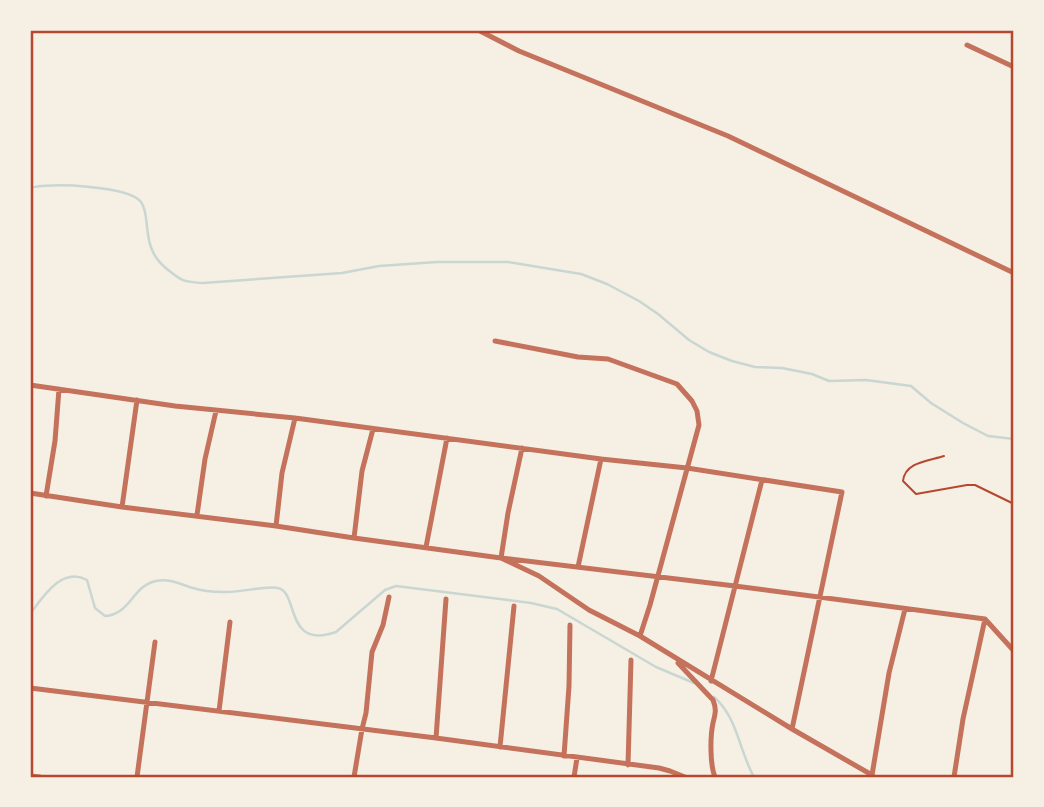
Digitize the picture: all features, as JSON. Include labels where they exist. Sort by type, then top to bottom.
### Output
[{"type":"street","points":[[478,30],[519,51],[728,136],[1014,273]]},
{"type":"street","points":[[967,45],[1014,67]]},
{"type":"street","points":[[495,341],[578,357],[608,359],[677,384],[692,401],[699,425],[640,636]]},
{"type":"street","points":[[30,385],[216,411],[295,418],[687,468],[842,492],[792,729]]},
{"type":"street","points":[[46,496],[55,441],[59,389]]},
{"type":"street","points":[[121,507],[137,400]]},
{"type":"street","points":[[197,515],[205,459],[216,411]]},
{"type":"street","points":[[276,526],[282,473],[295,418]]},
{"type":"street","points":[[354,538],[362,471],[373,429]]},
{"type":"street","points":[[426,547],[447,438]]},
{"type":"street","points":[[501,558],[522,448]]},
{"type":"street","points":[[578,567],[601,459]]},
{"type":"street","points":[[711,681],[762,480]]},
{"type":"street","points":[[30,494],[501,558],[985,619],[1014,651]]},
{"type":"street","points":[[501,558],[540,576],[589,610],[640,636],[873,776],[889,673],[905,609]]},
{"type":"street","points":[[354,777],[366,713],[372,652],[383,625],[389,597]]},
{"type":"street","points":[[436,738],[446,599]]},
{"type":"street","points":[[500,747],[514,606]]},
{"type":"street","points":[[954,777],[963,719],[985,619]]},
{"type":"street","points":[[219,711],[230,622]]},
{"type":"street","points":[[564,756],[570,625]]},
{"type":"street","points":[[137,777],[155,642]]},
{"type":"street","points":[[670,655],[713,700],[716,707],[712,756],[716,777]]},
{"type":"street","points":[[628,765],[631,660]]},
{"type":"street","points":[[30,688],[436,738],[670,771],[685,777]]},
{"type":"street","points":[[574,777],[576,758]]},
{"type":"street","points":[[30,776],[40,777]]},
{"type":"path","points":[[944,456],[909,467],[904,473],[904,481],[916,495],[975,485],[1014,504]]},
{"type":"waterway","points":[[30,188],[53,185],[88,187],[121,192],[134,197],[141,202],[144,209],[149,240],[156,256],[184,281],[203,283],[342,273],[379,266],[437,262],[508,262],[581,274],[639,301],[689,340],[732,361],[755,367],[782,368],[812,374],[829,381],[866,380],[911,386],[931,403],[988,436],[1014,439]]},
{"type":"waterway","points":[[30,614],[54,585],[69,577],[87,580],[95,608],[105,616],[121,610],[148,584],[161,580],[216,592],[273,587],[284,592],[289,599],[300,627],[308,633],[319,635],[336,632],[385,590],[396,586],[531,603],[557,609],[656,667],[694,683]]},
{"type":"waterway","points":[[714,697],[728,715],[754,777]]}]
